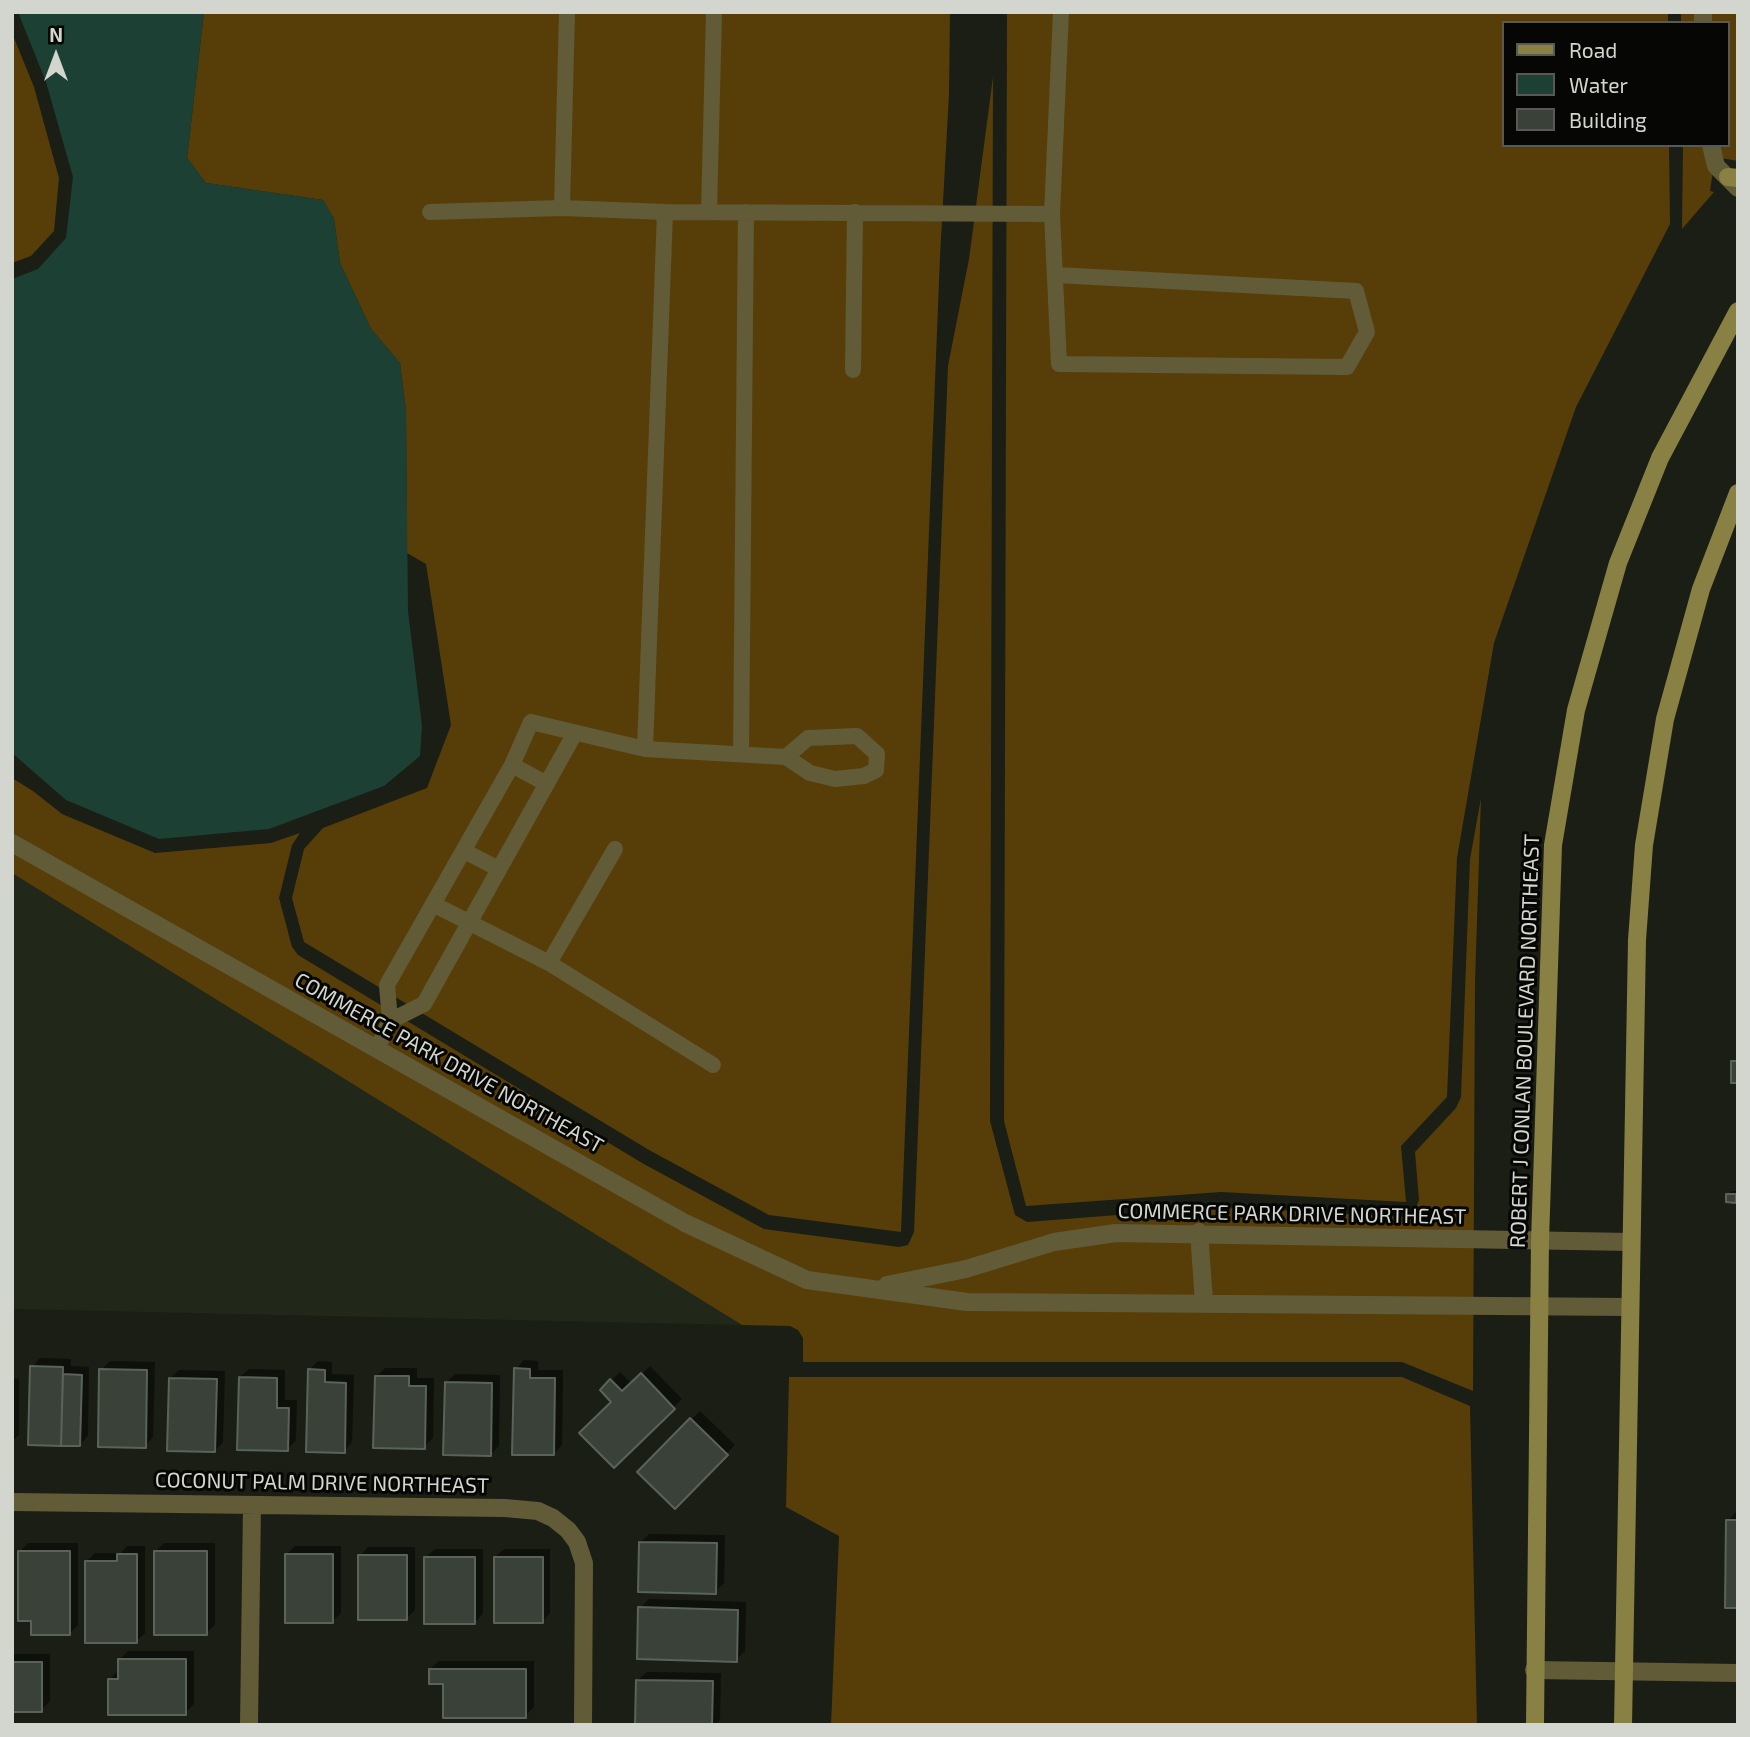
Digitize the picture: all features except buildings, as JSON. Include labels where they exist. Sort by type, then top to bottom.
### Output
[{"type":"main road","name":"ROBERT J CONLAN BOULEVARD NORTHEAST","points":[[1535,1725],[1539,1241],[1553,845],[1576,710],[1618,563],[1660,458],[1738,311]]},
{"type":"main road","points":[[1623,1725],[1637,940],[1644,845],[1665,719],[1701,589],[1738,493]]},
{"type":"street","points":[[1711,147],[1716,166],[1734,181]]},
{"type":"street","name":"COMMERCE PARK DRIVE NORTHEAST","points":[[12,843],[685,1223],[807,1280],[876,1287],[967,1302],[1629,1307]]},
{"type":"street","points":[[1199,1232],[1204,1302]]},
{"type":"street","name":"COMMERCE PARK DRIVE NORTHEAST","points":[[876,1287],[966,1269],[1054,1242],[1116,1233],[1199,1232],[1630,1242]]},
{"type":"street","name":"COCONUT PALM DRIVE NORTHEAST","points":[[12,1502],[538,1511],[553,1518],[577,1542],[585,1583],[583,1725]]},
{"type":"street","points":[[249,1725],[252,1506]]},
{"type":"street","points":[[1534,1670],[1738,1673]]},
{"type":"lane","points":[[562,208],[567,12]]},
{"type":"lane","points":[[709,212],[714,12]]},
{"type":"lane","points":[[1056,275],[1356,291],[1367,332],[1347,367],[1059,364],[1052,214],[1061,12]]},
{"type":"lane","points":[[430,212],[562,208],[665,212],[1052,214]]},
{"type":"lane","points":[[645,750],[665,212]]},
{"type":"lane","points":[[741,752],[746,212]]},
{"type":"lane","points":[[853,370],[855,212]]},
{"type":"lane","points":[[377,1049],[390,1021],[387,985],[512,765],[531,722],[645,750],[741,752],[786,757],[810,773],[835,779],[864,776],[876,769],[877,754],[857,736],[808,738],[786,757]]},
{"type":"lane","points":[[390,1021],[424,1004],[497,868],[575,733]]},
{"type":"lane","points":[[512,765],[547,784]]},
{"type":"lane","points":[[549,963],[615,849]]},
{"type":"lane","points":[[464,851],[497,868]]},
{"type":"lane","points":[[433,904],[549,963],[713,1065]]},
{"type":"shaded area","points":[[204,12],[950,12],[949,94],[940,256],[901,1232],[769,1215],[649,1150],[304,942],[292,898],[304,849],[323,828],[427,788],[451,725],[426,564],[407,553],[406,412],[400,363],[371,329],[340,263],[334,219],[323,200],[206,183],[187,158]]},
{"type":"shaded area","points":[[1007,12],[1668,12],[1668,21],[1502,21],[1502,147],[1669,147],[1670,224],[1576,407],[1494,643],[1457,858],[1447,1097],[1401,1146],[1406,1202],[1221,1192],[1026,1206],[1004,1121]]},
{"type":"shaded area","points":[[1681,12],[1738,12],[1738,161],[1715,157],[1710,191],[1714,192],[1682,229],[1683,147],[1729,147],[1729,21],[1681,21]]},
{"type":"shaded area","points":[[12,33],[34,87],[59,178],[54,231],[31,256],[12,263]]},
{"type":"shaded area","points":[[993,77],[990,1121],[1015,1215],[1027,1222],[1222,1207],[1405,1217],[1414,1214],[1419,1200],[1415,1152],[1456,1108],[1461,1097],[1470,859],[1481,798],[1475,982],[1473,1391],[1402,1362],[803,1362],[803,1338],[798,1330],[790,1326],[742,1325],[12,873],[12,778],[62,814],[155,853],[271,843],[300,833],[292,845],[279,898],[292,947],[298,955],[642,1163],[764,1229],[899,1247],[908,1245],[914,1232],[948,366],[969,259]]},
{"type":"shaded area","points":[[12,873],[742,1325],[12,1309]]},
{"type":"shaded area","points":[[789,1377],[1402,1377],[1470,1406],[1477,1725],[831,1725],[839,1536],[786,1507]]},
{"type":"water","points":[[18,12],[204,12],[187,158],[206,183],[323,200],[334,219],[340,263],[371,329],[400,363],[406,412],[408,611],[422,726],[420,756],[384,786],[269,829],[159,839],[66,800],[12,753],[12,279],[38,269],[66,238],[73,177],[46,82]]}]
